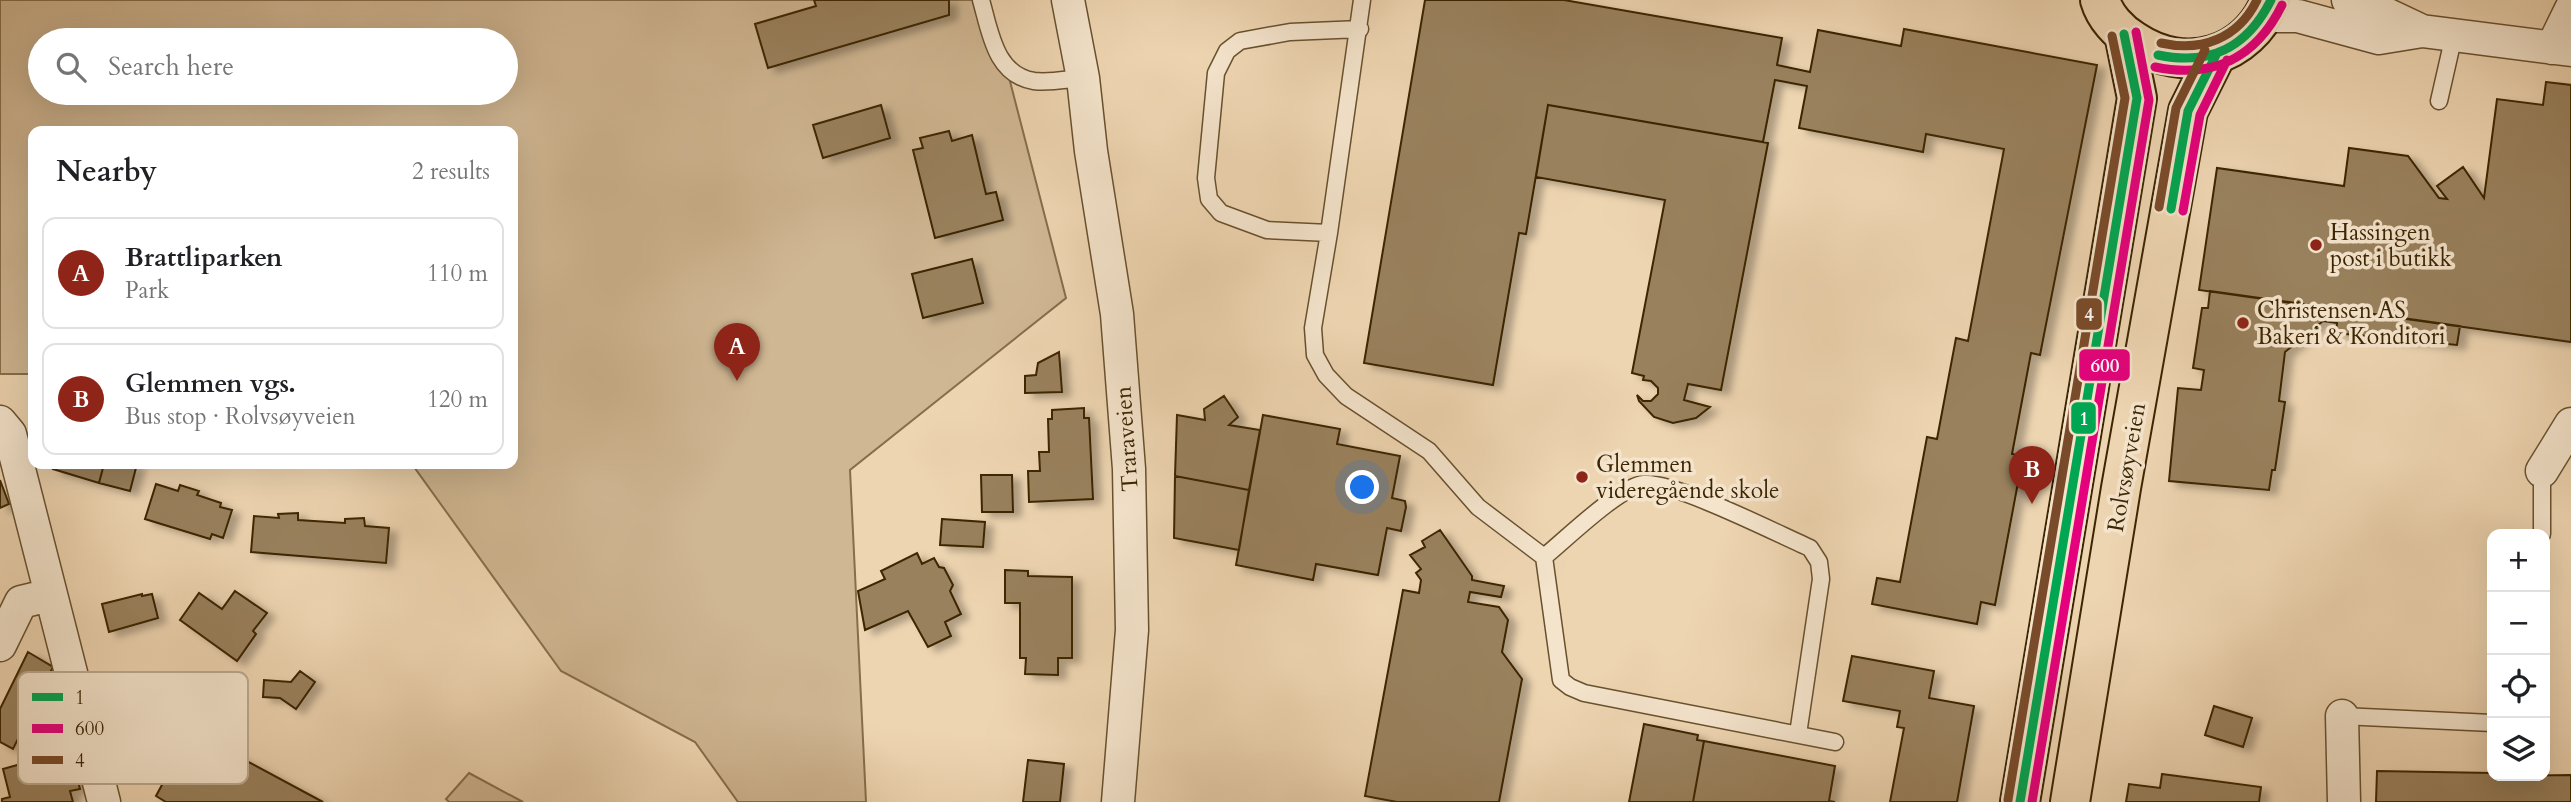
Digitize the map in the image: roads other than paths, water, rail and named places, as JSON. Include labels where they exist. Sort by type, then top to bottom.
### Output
[{"type":"main road","points":[[2103,10],[2150,52],[2168,58],[2199,59],[2217,55],[2244,40],[2268,8]]},
{"type":"main road","points":[[2020,802],[2137,98],[2103,10]]},
{"type":"main road","name":"Rolvsøyveien","points":[[2070,802],[2121,488],[2188,111],[2217,55]]},
{"type":"street","name":"Traraveien","points":[[1068,0],[1083,78],[1091,151],[1117,314],[1129,469],[1132,630],[1118,802]]},
{"type":"street","points":[[2348,0],[2422,31]]},
{"type":"street","points":[[2268,8],[2379,38],[2422,31],[2562,49],[2571,9]]},
{"type":"street","points":[[0,422],[10,434],[70,672]]},
{"type":"street","points":[[2542,471],[2571,424]]},
{"type":"street","points":[[0,645],[21,602],[50,595]]},
{"type":"street","points":[[2342,716],[2344,802]]},
{"type":"street","points":[[99,784],[104,802]]},
{"type":"lane","points":[[981,0],[989,35],[1003,63],[1017,76],[1035,81],[1083,78]]},
{"type":"lane","points":[[1362,0],[1360,29],[1313,328],[1315,355],[1326,375],[1346,396],[1429,452],[1478,507],[1544,557],[1561,680],[1570,687],[1584,693],[1835,742]]},
{"type":"lane","points":[[1329,233],[1267,230],[1222,213],[1209,199],[1206,178],[1216,73],[1227,51],[1240,41],[1290,32],[1360,29]]},
{"type":"lane","points":[[2439,101],[2454,35]]},
{"type":"lane","points":[[2542,471],[2542,529]]},
{"type":"lane","points":[[1544,557],[1612,499],[1643,484],[1679,491],[1810,548],[1819,562],[1821,579],[1798,734]]},
{"type":"lane","points":[[2342,716],[2487,723]]},
{"type":"place","name":"Hassingen post i butikk","points":[[2316,245]]},
{"type":"place","name":"Christensen AS Bakeri & Konditori","points":[[2243,323]]},
{"type":"place","name":"Brattliparken","points":[[737,381]]},
{"type":"place","name":"Glemmen videregående skole","points":[[1582,477]]},
{"type":"place","name":"Glemmen vgs.","points":[[2032,504]]}]
